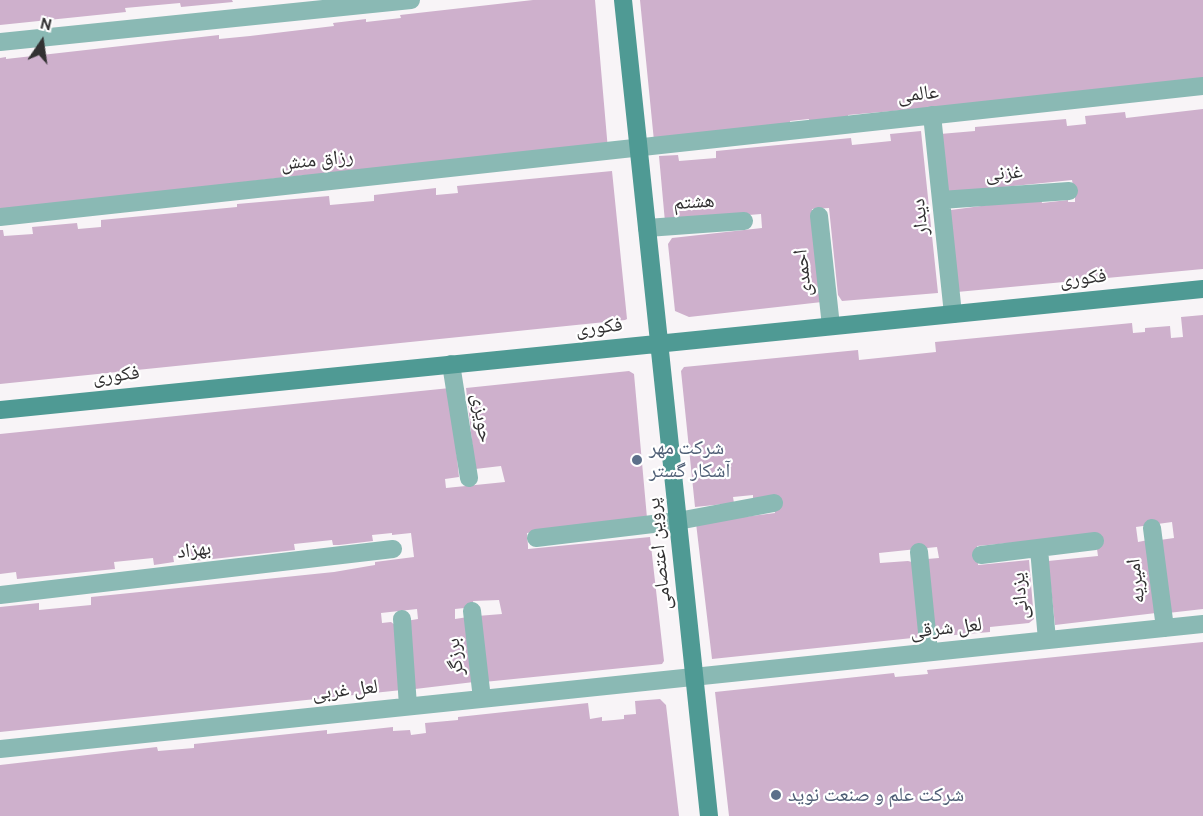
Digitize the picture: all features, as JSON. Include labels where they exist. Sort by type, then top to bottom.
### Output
[{"type":"street","points":[[0,42],[411,0]]},
{"type":"street","name":"پروین اعتصامی","points":[[623,0],[709,816]]},
{"type":"street","name":"عالمی","points":[[639,147],[1203,86]]},
{"type":"street","name":"دیدار","points":[[932,115],[954,314]]},
{"type":"street","name":"رزاق منش","points":[[0,217],[639,147]]},
{"type":"street","name":"غزنی","points":[[941,200],[1069,191]]},
{"type":"street","name":"احمدی","points":[[819,216],[831,326]]},
{"type":"street","name":"هشتم","points":[[647,228],[744,221]]},
{"type":"street","name":"فکوری","points":[[0,410],[1203,289]]},
{"type":"street","name":"حویزی","points":[[451,364],[469,478]]},
{"type":"street","points":[[537,538],[678,521],[774,503]]},
{"type":"street","name":"امیریه","points":[[1152,528],[1164,628]]},
{"type":"street","points":[[981,555],[1095,541]]},
{"type":"street","name":"بهزاد","points":[[0,595],[393,549]]},
{"type":"street","name":"یزدانی","points":[[1039,549],[1047,640]]},
{"type":"street","points":[[918,552],[929,652]]},
{"type":"street","name":"برزگر","points":[[472,610],[482,699]]},
{"type":"street","points":[[402,619],[408,706]]},
{"type":"street","name":"لعل شرقی","points":[[694,677],[1203,624]]},
{"type":"street","name":"لعل غربی","points":[[0,749],[694,677]]},
{"type":"building","points":[[0,0],[232,0],[233,2],[181,7],[180,3],[125,8],[126,12],[0,25]]},
{"type":"building","points":[[533,0],[595,0],[608,150],[307,180],[306,175],[0,210],[0,58],[219,35],[219,39],[250,36],[334,26],[333,23],[401,18],[400,15]]},
{"type":"building","points":[[640,0],[1203,0],[1203,90],[848,115],[848,122],[809,126],[809,119],[790,121],[790,127],[654,141]]},
{"type":"building","points":[[1203,109],[1203,269],[957,292],[948,213],[951,210],[1041,198],[1042,203],[1068,200],[1068,202],[1075,202],[1075,195],[1072,180],[945,193],[940,134],[975,131],[975,127],[1066,119],[1067,126],[1086,124],[1085,116],[1125,112],[1126,118]]},
{"type":"building","points":[[921,131],[938,293],[842,301],[838,295],[829,208],[812,209],[822,302],[689,317],[675,311],[668,244],[672,238],[762,228],[761,214],[665,222],[659,156],[678,155],[679,161],[716,158],[716,151],[851,138],[852,145],[891,141],[890,134]]},
{"type":"building","points":[[612,171],[627,319],[625,320],[0,384],[0,230],[3,230],[4,236],[33,234],[32,227],[77,223],[78,229],[101,227],[101,220],[237,207],[237,204],[329,196],[330,205],[374,201],[374,195],[436,188],[436,195],[458,193],[457,186]]},
{"type":"building","points":[[1203,315],[1203,609],[1168,613],[1160,540],[1174,538],[1172,522],[1136,527],[1138,542],[1148,540],[1156,613],[1055,625],[1048,561],[1098,556],[1095,535],[977,546],[978,565],[1029,560],[1034,619],[1029,623],[990,627],[990,632],[932,637],[927,559],[939,558],[937,547],[917,549],[879,553],[880,563],[912,562],[922,637],[712,659],[696,523],[775,513],[773,500],[753,502],[753,495],[733,497],[734,503],[695,507],[681,371],[684,367],[858,350],[859,360],[936,352],[935,342],[1132,323],[1133,333],[1145,332],[1145,328],[1170,326],[1171,338],[1183,337],[1181,317]]},
{"type":"building","points":[[629,371],[634,374],[647,518],[527,533],[528,549],[650,537],[664,661],[662,664],[484,682],[477,616],[502,614],[499,600],[473,601],[474,607],[455,609],[455,619],[468,617],[474,682],[415,689],[406,621],[418,619],[417,609],[381,613],[382,623],[391,622],[395,625],[402,690],[0,732],[0,607],[39,603],[39,610],[91,605],[91,597],[334,572],[375,565],[375,562],[414,557],[411,533],[392,535],[392,533],[372,535],[373,541],[339,545],[333,545],[332,540],[294,544],[295,550],[213,559],[193,561],[192,554],[173,556],[174,562],[154,565],[153,558],[114,562],[115,569],[17,579],[16,572],[0,574],[0,434],[450,388],[459,477],[445,479],[446,488],[505,482],[501,466],[475,469],[466,388]]},
{"type":"building","points":[[1203,642],[1203,816],[729,816],[715,692],[894,673],[895,677],[928,674],[927,670]]},
{"type":"building","points":[[660,699],[666,705],[679,816],[0,816],[0,765],[157,747],[158,751],[194,748],[194,744],[327,730],[327,734],[393,727],[393,731],[410,730],[411,735],[426,733],[425,723],[458,720],[458,717],[588,703],[590,719],[602,717],[602,721],[624,719],[624,715],[636,714],[635,701]]},
{"type":"place","name":"شرکت مهر آشکار گستر","points":[[637,460]]},
{"type":"place","name":"شرکت علم و صنعت نوید","points":[[776,795]]}]
